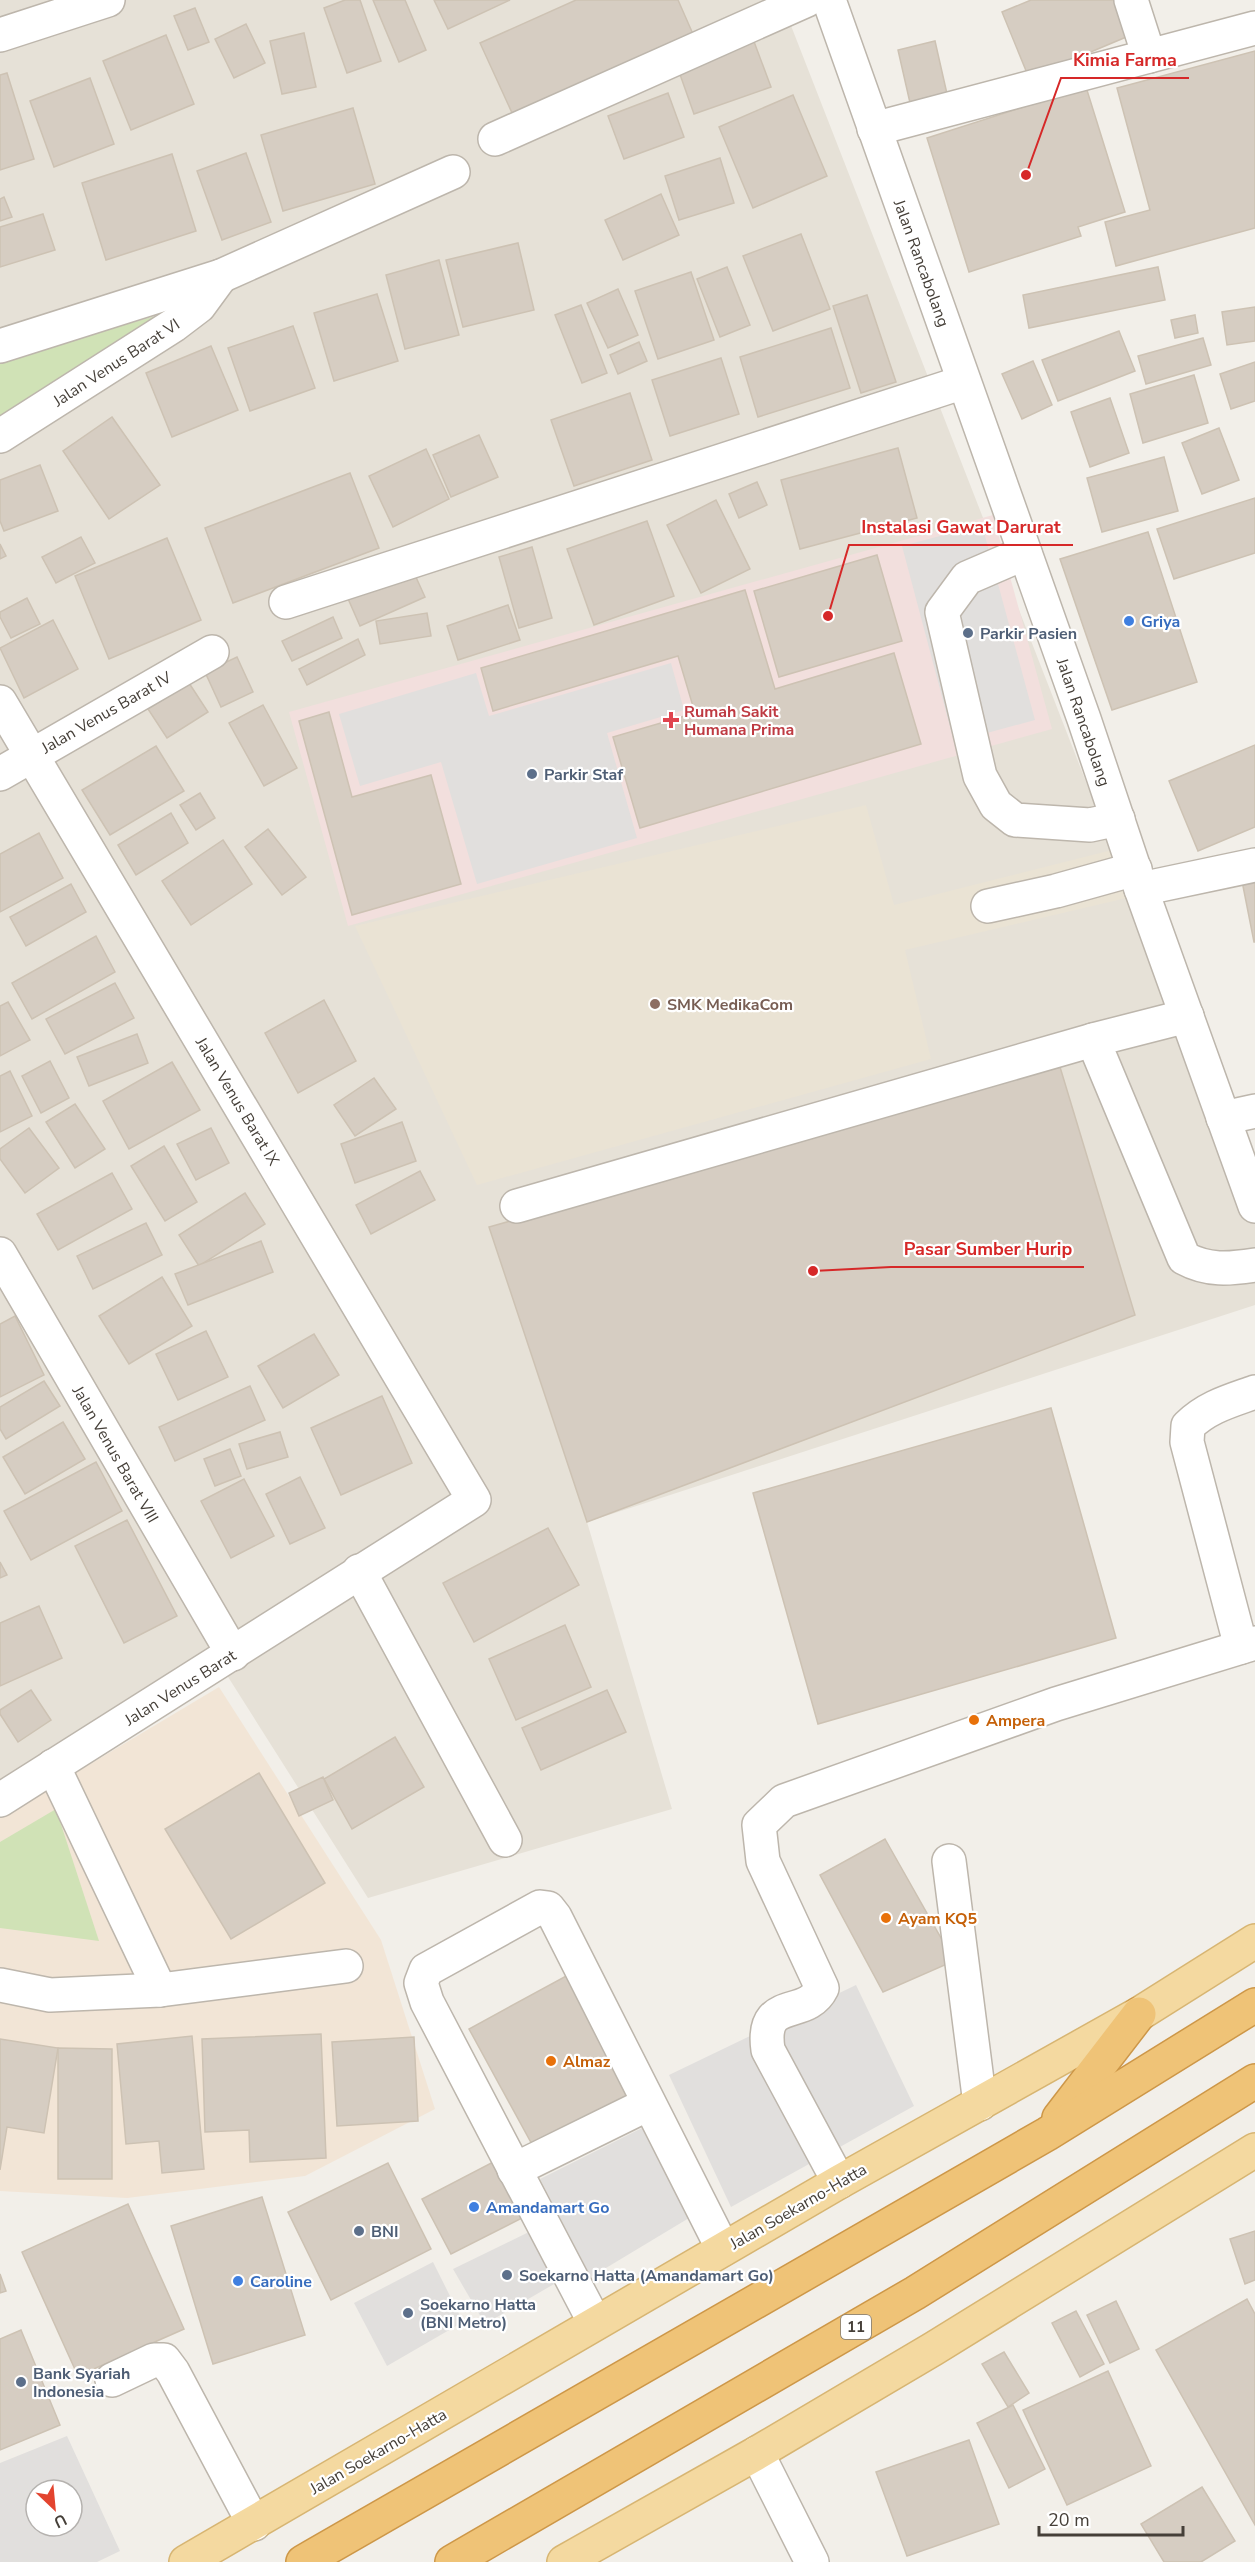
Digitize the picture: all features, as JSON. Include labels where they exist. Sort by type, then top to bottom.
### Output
[{"type":"highway","points":[[303,2562],[1047,2134],[1255,2005]]},
{"type":"highway","points":[[1047,2134],[1138,2014]]},
{"type":"highway","name":"11","points":[[452,2562],[915,2293],[1255,2081]]},
{"type":"main road","name":"Jalan Soekarno-Hatta","points":[[186,2562],[839,2182],[1138,2014],[1255,1941]]},
{"type":"main road","points":[[564,2562],[757,2453],[933,2349],[1255,2150]]},
{"type":"street","points":[[0,35],[108,0]]},
{"type":"street","points":[[495,139],[807,0]]},
{"type":"street","name":"Jalan Rancabolang","points":[[829,0],[1255,1206]]},
{"type":"street","points":[[1131,0],[1149,56]]},
{"type":"street","points":[[874,129],[1255,28]]},
{"type":"street","name":"Jalan Venus Barat VI","points":[[0,346],[221,276],[453,172]]},
{"type":"street","name":"Jalan Venus Barat VI","points":[[0,436],[174,325],[199,306],[221,276]]},
{"type":"street","points":[[286,602],[964,382]]},
{"type":"street","points":[[1025,552],[967,578],[942,612],[980,776],[996,805],[1015,820],[1090,825],[1118,819]]},
{"type":"street","name":"Jalan Venus Barat IV","points":[[0,774],[212,652]]},
{"type":"street","name":"Jalan Venus Barat IX","points":[[0,702],[474,1500]]},
{"type":"street","points":[[988,906],[1056,891],[1255,865]]},
{"type":"street","points":[[517,1206],[1093,1040],[1187,1016]]},
{"type":"street","points":[[1093,1040],[1184,1258],[1200,1266],[1227,1269],[1255,1264]]},
{"type":"street","points":[[1223,1118],[1255,1112]]},
{"type":"street","name":"Jalan Venus Barat VIII","points":[[0,1254],[232,1654]]},
{"type":"street","points":[[839,2182],[768,2049],[767,2025],[772,2016],[818,1996],[822,1988],[763,1861],[759,1825],[784,1801],[1056,1704],[1248,1645],[1187,1442],[1188,1426],[1197,1417],[1208,1409],[1255,1392]]},
{"type":"street","name":"Jalan Venus Barat","points":[[3,1792],[53,1766],[474,1500]]},
{"type":"street","points":[[359,1571],[505,1840]]},
{"type":"street","points":[[53,1766],[160,1990]]},
{"type":"street","points":[[949,1861],[980,2104]]},
{"type":"street","points":[[595,2323],[427,2002],[422,1983],[426,1970],[540,1907],[548,1908],[555,1917],[723,2249]]},
{"type":"street","points":[[0,1985],[50,1995],[160,1990],[346,1966]]},
{"type":"street","points":[[514,2170],[648,2104]]},
{"type":"street","points":[[112,2380],[154,2360],[164,2360],[173,2372],[254,2524]]},
{"type":"street","points":[[757,2453],[812,2562]]},
{"type":"shaded area","points":[[0,0],[781,0],[1255,1215],[1255,1305],[587,1522],[672,1809],[368,1898],[223,1669],[0,1797]]},
{"type":"shaded area","name":"Rumah Sakit Humana Prima","points":[[993,515],[1052,729],[348,926],[289,712]]},
{"type":"shaded area","name":"Parkir Pasien","points":[[982,525],[1035,720],[954,742],[902,546]]},
{"type":"shaded area","name":"Parkir Staf","points":[[671,663],[684,710],[607,733],[637,838],[477,884],[441,762],[360,786],[339,714],[476,673],[489,716]]},
{"type":"shaded area","name":"SMK MedikaCom","points":[[866,805],[894,905],[1120,848],[1135,896],[905,950],[931,1059],[477,1185],[355,926]]},
{"type":"shaded area","points":[[219,1687],[381,1940],[435,2109],[305,2176],[127,2198],[0,2191],[0,1818]]},
{"type":"shaded area","points":[[856,1985],[914,2106],[731,2207],[669,2075]]},
{"type":"shaded area","points":[[644,2127],[689,2218],[591,2277],[540,2179]]},
{"type":"shaded area","name":"Soekarno Hatta (Amandamart Go)","points":[[533,2230],[561,2280],[485,2324],[453,2269]]},
{"type":"shaded area","name":"Soekarno Hatta (BNI Metro)","points":[[433,2262],[463,2322],[387,2366],[354,2303]]},
{"type":"shaded area","points":[[67,2436],[120,2551],[97,2562],[0,2562],[0,2463]]},
{"type":"green space","points":[[170,312],[0,425],[0,360]]},
{"type":"green space","points":[[56,1809],[99,1941],[0,1928],[0,1842]]},
{"type":"building","points":[[345,0],[360,0],[381,61],[347,73],[324,8]]},
{"type":"building","points":[[373,0],[405,0],[426,50],[399,62]]},
{"type":"building","points":[[434,0],[510,0],[448,29]]},
{"type":"building","points":[[576,0],[678,0],[693,34],[513,115],[480,43]]},
{"type":"building","points":[[1031,0],[1117,0],[1131,35],[1029,78],[1002,12]]},
{"type":"building","points":[[195,8],[209,42],[188,50],[174,16]]},
{"type":"building","points":[[246,24],[265,63],[234,78],[215,39]]},
{"type":"building","points":[[304,33],[316,87],[282,94],[270,41]]},
{"type":"building","points":[[166,35],[194,104],[131,130],[103,61]]},
{"type":"building","points":[[753,39],[771,87],[694,114],[677,66]]},
{"type":"building","points":[[935,41],[950,107],[913,116],[898,50]]},
{"type":"building","points":[[1255,51],[1255,228],[1116,266],[1105,222],[1150,210],[1117,88]]},
{"type":"building","points":[[7,73],[34,159],[0,170],[0,75]]},
{"type":"building","points":[[90,78],[114,144],[54,167],[30,101]]},
{"type":"building","points":[[1086,87],[1125,212],[1078,227],[1081,236],[969,272],[927,138]]},
{"type":"building","points":[[668,93],[684,137],[624,159],[608,116]]},
{"type":"building","points":[[793,95],[827,176],[753,208],[719,127]]},
{"type":"building","points":[[353,108],[375,184],[283,211],[261,135]]},
{"type":"building","points":[[246,153],[271,222],[222,240],[197,171]]},
{"type":"building","points":[[172,154],[196,231],[106,260],[82,183]]},
{"type":"building","points":[[720,158],[734,203],[679,220],[665,176]]},
{"type":"building","points":[[661,194],[679,235],[623,260],[605,220]]},
{"type":"building","points":[[4,197],[12,217],[0,221],[0,199]]},
{"type":"building","points":[[43,214],[55,250],[0,267],[0,227]]},
{"type":"building","points":[[801,234],[830,309],[773,331],[743,256]]},
{"type":"building","points":[[518,243],[534,310],[463,327],[446,260]]},
{"type":"building","points":[[439,260],[459,335],[405,349],[386,275]]},
{"type":"building","points":[[727,267],[750,325],[720,337],[697,279]]},
{"type":"building","points":[[1158,267],[1165,300],[1029,328],[1023,295]]},
{"type":"building","points":[[691,272],[714,340],[658,359],[635,291]]},
{"type":"building","points":[[618,289],[638,335],[608,348],[587,303]]},
{"type":"building","points":[[377,294],[398,361],[334,381],[314,313]]},
{"type":"building","points":[[867,295],[896,382],[861,393],[833,306]]},
{"type":"building","points":[[581,305],[607,373],[582,383],[555,315]]},
{"type":"building","points":[[1255,307],[1255,341],[1227,345],[1222,312]]},
{"type":"building","points":[[1195,315],[1198,333],[1175,338],[1171,320]]},
{"type":"building","points":[[293,326],[315,388],[250,411],[228,348]]},
{"type":"building","points":[[831,328],[850,388],[758,417],[740,357]]},
{"type":"building","points":[[1119,331],[1135,371],[1058,401],[1042,360]]},
{"type":"building","points":[[1203,338],[1211,365],[1146,384],[1138,356]]},
{"type":"building","points":[[639,342],[647,361],[618,374],[610,355]]},
{"type":"building","points":[[211,346],[238,410],[172,437],[146,373]]},
{"type":"building","points":[[721,358],[739,414],[670,436],[652,380]]},
{"type":"building","points":[[1033,361],[1052,405],[1022,419],[1002,374]]},
{"type":"building","points":[[1255,362],[1255,401],[1231,409],[1220,374]]},
{"type":"building","points":[[1194,375],[1208,423],[1143,443],[1130,394]]},
{"type":"building","points":[[630,393],[652,460],[574,486],[551,420]]},
{"type":"building","points":[[1110,398],[1129,453],[1090,467],[1071,412]]},
{"type":"building","points":[[112,417],[160,485],[109,519],[63,451]]},
{"type":"building","points":[[1219,428],[1239,480],[1202,494],[1182,443]]},
{"type":"building","points":[[479,435],[498,477],[451,497],[433,455]]},
{"type":"building","points":[[898,448],[917,518],[800,549],[781,480]]},
{"type":"building","points":[[426,449],[449,499],[393,527],[369,476]]},
{"type":"building","points":[[1164,457],[1178,511],[1102,532],[1087,478]]},
{"type":"building","points":[[40,465],[58,511],[4,531],[0,521],[0,480]]},
{"type":"building","points":[[350,473],[379,548],[233,603],[205,528]]},
{"type":"building","points":[[757,482],[767,505],[739,518],[729,494]]},
{"type":"building","points":[[1255,498],[1255,553],[1174,579],[1157,529]]},
{"type":"building","points":[[716,500],[750,569],[701,593],[667,525]]},
{"type":"building","points":[[647,521],[674,596],[594,625],[567,549]]},
{"type":"building","name":"Griya","points":[[1148,532],[1197,682],[1112,710],[1060,559]]},
{"type":"building","points":[[81,537],[95,563],[56,583],[42,557]]},
{"type":"building","points":[[167,538],[201,620],[109,659],[75,576]]},
{"type":"building","points":[[0,544],[6,556],[0,559]]},
{"type":"building","points":[[532,547],[552,618],[519,628],[499,557]]},
{"type":"building","points":[[877,555],[902,641],[779,677],[754,591]]},
{"type":"building","points":[[410,564],[425,597],[360,626],[346,594]]},
{"type":"building","points":[[745,590],[775,689],[894,653],[921,744],[640,828],[613,737],[695,713],[678,656],[493,711],[481,668]]},
{"type":"building","points":[[27,598],[40,624],[11,638],[0,617],[0,612]]},
{"type":"building","points":[[508,605],[520,640],[458,660],[447,626]]},
{"type":"building","points":[[427,613],[431,636],[380,644],[376,621]]},
{"type":"building","points":[[333,617],[342,638],[292,661],[282,641]]},
{"type":"building","points":[[53,620],[78,669],[24,698],[0,648]]},
{"type":"building","points":[[358,639],[365,655],[307,685],[299,669]]},
{"type":"building","points":[[237,657],[253,692],[221,707],[205,672]]},
{"type":"building","points":[[189,683],[208,712],[167,738],[148,709]]},
{"type":"building","points":[[263,705],[297,768],[264,786],[229,723]]},
{"type":"building","points":[[329,712],[352,797],[431,775],[461,884],[352,915],[299,721]]},
{"type":"building","points":[[1255,745],[1255,827],[1198,851],[1169,781]]},
{"type":"building","points":[[156,746],[184,791],[110,835],[82,790]]},
{"type":"building","points":[[200,793],[215,818],[196,830],[180,805]]},
{"type":"building","points":[[171,813],[188,843],[136,875],[118,845]]},
{"type":"building","points":[[268,829],[306,877],[282,895],[245,847]]},
{"type":"building","points":[[39,833],[63,878],[0,912],[0,854]]},
{"type":"building","points":[[223,840],[252,884],[191,925],[162,881]]},
{"type":"building","points":[[1255,879],[1255,942],[1254,942],[1242,881]]},
{"type":"building","points":[[71,884],[86,912],[26,946],[10,917]]},
{"type":"building","points":[[96,936],[115,972],[32,1019],[12,983]]},
{"type":"building","points":[[115,983],[134,1018],[65,1054],[46,1019]]},
{"type":"building","points":[[324,1000],[356,1061],[298,1093],[265,1033]]},
{"type":"building","points":[[8,1002],[30,1040],[0,1056],[0,1006]]},
{"type":"building","points":[[137,1034],[148,1063],[89,1086],[77,1057]]},
{"type":"building","points":[[50,1061],[69,1098],[41,1113],[22,1076]]},
{"type":"building","points":[[172,1062],[200,1110],[129,1149],[103,1101]]},
{"type":"building","points":[[1060,1067],[1135,1315],[587,1522],[489,1227]]},
{"type":"building","points":[[10,1071],[32,1116],[0,1132],[0,1076]]},
{"type":"building","points":[[374,1078],[396,1109],[355,1136],[334,1105]]},
{"type":"building","points":[[75,1104],[105,1149],[75,1168],[46,1122]]},
{"type":"building","points":[[402,1122],[416,1161],[355,1183],[341,1144]]},
{"type":"building","points":[[29,1128],[59,1168],[25,1193],[0,1159],[0,1149]]},
{"type":"building","points":[[211,1128],[229,1163],[196,1180],[177,1144]]},
{"type":"building","points":[[164,1146],[197,1202],[165,1221],[131,1166]]},
{"type":"building","points":[[420,1171],[435,1200],[371,1234],[356,1205]]},
{"type":"building","points":[[112,1173],[132,1209],[58,1250],[37,1214]]},
{"type":"building","points":[[245,1193],[265,1224],[199,1266],[179,1235]]},
{"type":"building","points":[[146,1223],[162,1255],[93,1289],[77,1256]]},
{"type":"building","points":[[261,1241],[273,1272],[188,1305],[175,1274]]},
{"type":"building","points":[[162,1277],[192,1326],[129,1364],[99,1316]]},
{"type":"building","points":[[15,1316],[44,1375],[0,1397],[0,1324]]},
{"type":"building","points":[[206,1331],[228,1377],[178,1400],[156,1354]]},
{"type":"building","points":[[314,1334],[339,1375],[283,1408],[258,1366]]},
{"type":"building","points":[[44,1381],[60,1406],[6,1439],[0,1429],[0,1407]]},
{"type":"building","points":[[250,1386],[265,1420],[175,1461],[159,1427]]},
{"type":"building","points":[[382,1396],[412,1463],[341,1495],[311,1428]]},
{"type":"building","points":[[1051,1408],[1116,1638],[818,1724],[753,1493]]},
{"type":"building","points":[[63,1422],[85,1459],[25,1494],[3,1457]]},
{"type":"building","points":[[280,1432],[288,1457],[247,1469],[239,1444]]},
{"type":"building","points":[[230,1449],[241,1476],[215,1486],[204,1459]]},
{"type":"building","points":[[96,1462],[122,1511],[31,1560],[4,1511]]},
{"type":"building","points":[[300,1477],[325,1528],[290,1544],[266,1494]]},
{"type":"building","points":[[244,1479],[274,1536],[231,1558],[201,1501]]},
{"type":"building","points":[[127,1520],[177,1616],[124,1643],[75,1546]]},
{"type":"building","points":[[548,1528],[579,1585],[474,1642],[443,1583]]},
{"type":"building","points":[[0,1562],[7,1575],[0,1578]]},
{"type":"building","points":[[39,1606],[62,1658],[0,1686],[0,1623]]},
{"type":"building","points":[[565,1625],[591,1687],[516,1720],[489,1659]]},
{"type":"building","points":[[31,1690],[51,1720],[18,1742],[0,1714],[0,1710]]},
{"type":"building","points":[[607,1690],[626,1732],[541,1770],[522,1728]]},
{"type":"building","points":[[395,1737],[424,1787],[352,1829],[324,1779]]},
{"type":"building","points":[[259,1773],[325,1883],[231,1939],[165,1829]]},
{"type":"building","points":[[323,1777],[333,1800],[299,1816],[289,1793]]},
{"type":"building","name":"Ayam KQ5","points":[[885,1839],[954,1961],[883,1992],[820,1875]]},
{"type":"building","name":"Almaz","points":[[568,1975],[633,2093],[534,2148],[469,2029]]},
{"type":"building","points":[[321,2034],[326,2158],[250,2162],[249,2130],[205,2132],[202,2039]]},
{"type":"building","points":[[192,2036],[204,2169],[162,2173],[159,2141],[126,2144],[117,2044]]},
{"type":"building","points":[[414,2037],[418,2121],[337,2126],[332,2042]]},
{"type":"building","points":[[0,2039],[58,2048],[44,2133],[7,2127],[0,2170]]},
{"type":"building","points":[[58,2048],[112,2049],[112,2179],[58,2179]]},
{"type":"building","name":"Amandamart Go","points":[[497,2160],[526,2216],[451,2254],[422,2199]]},
{"type":"building","name":"BNI","points":[[388,2163],[431,2249],[331,2300],[288,2212]]},
{"type":"building","name":"Caroline","points":[[262,2197],[305,2335],[213,2364],[171,2226]]},
{"type":"building","points":[[128,2204],[184,2329],[78,2376],[22,2252]]},
{"type":"building","points":[[1255,2231],[1255,2280],[1245,2284],[1230,2239]]},
{"type":"building","points":[[0,2274],[6,2291],[0,2293]]},
{"type":"building","points":[[1247,2299],[1255,2314],[1255,2525],[1156,2350]]},
{"type":"building","points":[[1116,2301],[1139,2349],[1110,2363],[1087,2315]]},
{"type":"building","points":[[1076,2311],[1104,2364],[1080,2377],[1052,2323]]},
{"type":"building","name":"Bank Syariah Indonesia","points":[[21,2330],[60,2425],[0,2450],[0,2339]]},
{"type":"building","points":[[1004,2352],[1029,2393],[1008,2407],[982,2364]]},
{"type":"building","points":[[1108,2371],[1151,2466],[1067,2505],[1023,2410]]},
{"type":"building","points":[[1013,2405],[1045,2469],[1009,2488],[977,2423]]},
{"type":"building","points":[[969,2440],[999,2524],[907,2556],[876,2472]]},
{"type":"building","points":[[1202,2487],[1235,2541],[1201,2562],[1164,2562],[1141,2524]]},
{"type":"place","name":"Kimia Farma","points":[[1026,175]]},
{"type":"place","name":"Instalasi Gawat Darurat","points":[[828,616]]},
{"type":"place","name":"Griya","points":[[1129,621]]},
{"type":"place","name":"Parkir Pasien","points":[[968,633]]},
{"type":"place","name":"Rumah Sakit Humana Prima","points":[[671,720]]},
{"type":"place","name":"Parkir Staf","points":[[532,774]]},
{"type":"place","name":"SMK MedikaCom","points":[[655,1004]]},
{"type":"place","name":"Pasar Sumber Hurip","points":[[813,1271]]},
{"type":"place","name":"Ampera","points":[[974,1720]]},
{"type":"place","name":"Ayam KQ5","points":[[886,1918]]},
{"type":"place","name":"Almaz","points":[[551,2061]]},
{"type":"place","name":"Amandamart Go","points":[[474,2207]]},
{"type":"place","name":"BNI","points":[[359,2231]]},
{"type":"place","name":"Soekarno Hatta (Amandamart Go)","points":[[507,2275]]},
{"type":"place","name":"Caroline","points":[[238,2281]]},
{"type":"place","name":"Soekarno Hatta (BNI Metro)","points":[[408,2313]]},
{"type":"place","name":"Bank Syariah Indonesia","points":[[21,2382]]}]
